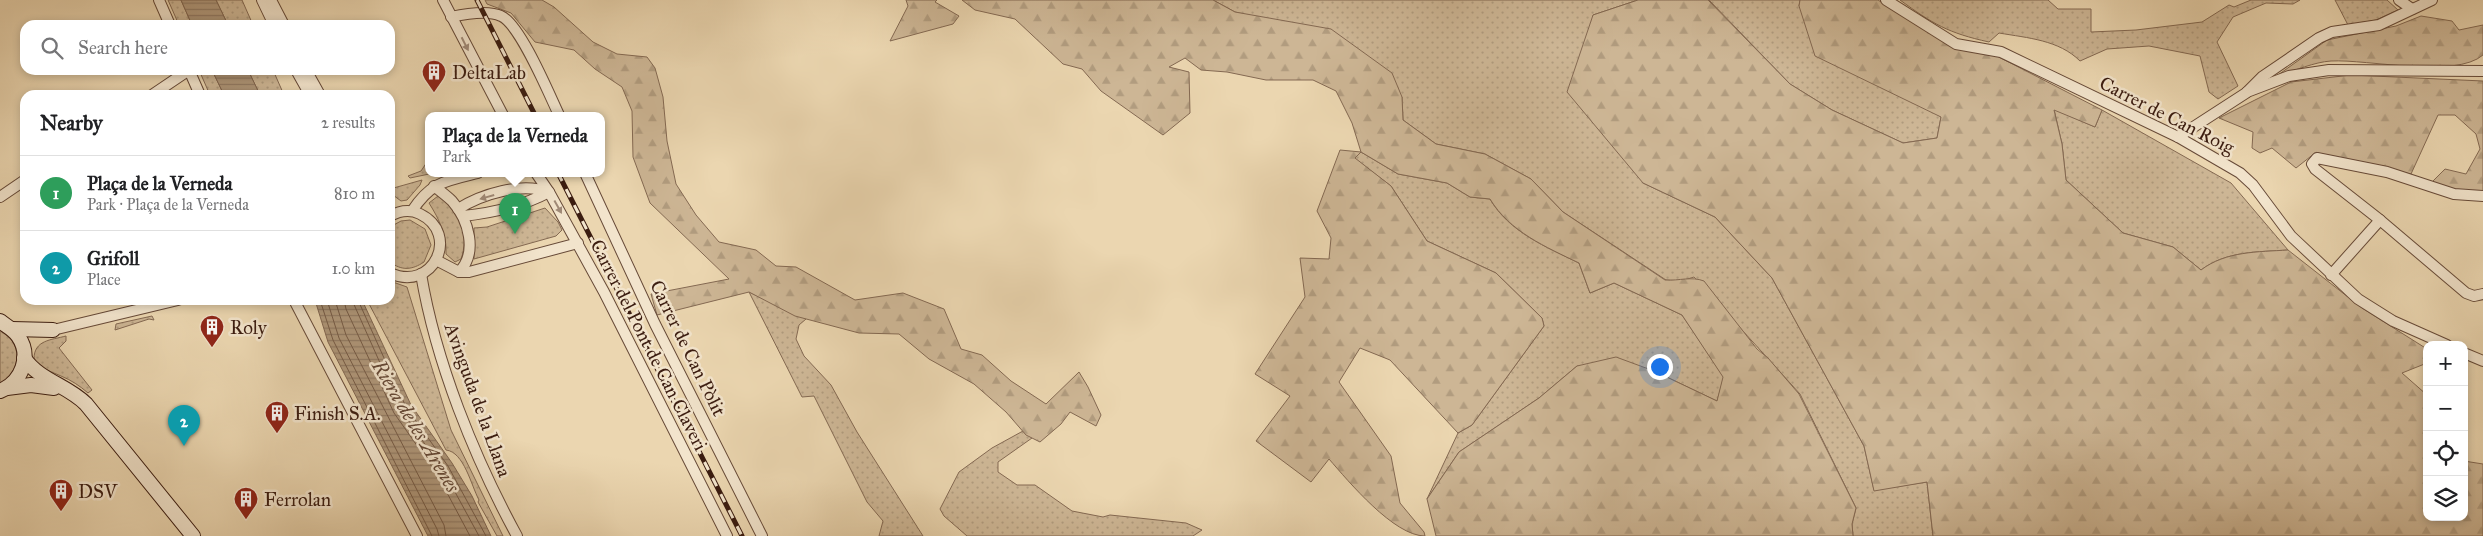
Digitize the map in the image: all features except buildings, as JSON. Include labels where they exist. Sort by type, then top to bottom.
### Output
[{"type":"main road","points":[[4,324],[53,330]]},
{"type":"main road","points":[[4,324],[20,339],[24,356],[35,372],[79,397],[96,415],[193,536]]},
{"type":"main road","points":[[3,389],[20,375],[24,356],[33,342],[53,330]]},
{"type":"main road","points":[[3,389],[39,385],[64,389]]},
{"type":"street","points":[[159,0],[168,20]]},
{"type":"street","points":[[262,0],[272,20]]},
{"type":"street","points":[[272,0],[282,20]]},
{"type":"street","points":[[443,0],[501,112]]},
{"type":"street","name":"Carrer de Can Roig","points":[[1886,0],[1956,44],[2001,52],[2178,137],[2240,173],[2253,186],[2292,236],[2331,275],[2380,314],[2438,341]]},
{"type":"street","points":[[2399,0],[2412,10]]},
{"type":"street","points":[[2246,93],[2262,77],[2319,38],[2339,31],[2373,27],[2432,0]]},
{"type":"street","points":[[451,17],[488,14],[501,16],[510,23],[520,37],[558,112]]},
{"type":"street","points":[[2178,137],[2246,93],[2289,76],[2329,70],[2483,71]]},
{"type":"street","points":[[159,90],[182,75]]},
{"type":"street","points":[[191,75],[198,90]]},
{"type":"street","points":[[299,75],[307,90]]},
{"type":"street","points":[[309,75],[317,90]]},
{"type":"street","points":[[2483,196],[2454,194],[2378,170],[2320,158],[2313,161],[2313,167],[2318,172],[2352,196],[2466,293],[2474,296],[2483,294]]},
{"type":"street","points":[[412,211],[426,192],[434,186],[464,177]]},
{"type":"street","name":"Carrer del Pont de Can Claveri","points":[[539,177],[578,243],[604,292],[727,536]]},
{"type":"street","name":"Carrer de Can Pòlit","points":[[588,177],[655,324],[762,536]]},
{"type":"street","points":[[0,197],[20,183]]},
{"type":"street","points":[[434,186],[452,200],[470,234],[466,266],[459,272]]},
{"type":"street","points":[[460,212],[469,202],[525,187],[549,192]]},
{"type":"street","points":[[460,212],[510,206],[536,199],[549,192]]},
{"type":"street","points":[[395,212],[412,211],[427,217],[438,233],[440,251],[436,260],[421,274],[410,278],[395,274]]},
{"type":"street","points":[[2331,275],[2380,220]]},
{"type":"street","points":[[436,260],[459,272],[468,272],[578,243]]},
{"type":"street","name":"Avinguda de la Llana","points":[[421,274],[425,302],[464,423],[491,488],[517,536]]},
{"type":"street","name":"Avinguda de la Llana","points":[[410,278],[425,302]]},
{"type":"street","points":[[53,330],[157,305]]},
{"type":"street","points":[[297,305],[417,536]]},
{"type":"street","points":[[2468,355],[2483,361]]},
{"type":"green space","points":[[168,0],[181,0],[190,20],[177,20]]},
{"type":"green space","points":[[216,0],[242,0],[251,20],[226,20]]},
{"type":"green space","points":[[485,0],[542,0],[554,7],[593,42],[617,54],[647,57],[655,68],[663,97],[667,141],[676,184],[696,215],[719,242],[756,250],[776,266],[796,267],[855,300],[903,293],[944,309],[961,349],[982,355],[1011,381],[1046,404],[1079,372],[1101,415],[1096,426],[1070,412],[1061,424],[1040,442],[1026,435],[1006,412],[974,384],[929,359],[899,334],[859,333],[795,316],[749,292],[657,315],[651,294],[729,279],[650,203],[633,157],[632,111],[622,87],[595,69],[574,50],[535,42],[511,13],[487,4]]},
{"type":"green space","points":[[906,0],[937,0],[935,2],[959,16],[953,24],[890,41],[908,6]]},
{"type":"green space","points":[[962,0],[1213,0],[1235,12],[1331,29],[1392,73],[1402,97],[1403,120],[1436,144],[1485,154],[1531,179],[1563,212],[1665,280],[1690,279],[1704,281],[1757,349],[1768,358],[1799,394],[1856,508],[1852,524],[1853,536],[1436,536],[1427,499],[1459,452],[1539,398],[1577,366],[1616,357],[1654,371],[1717,401],[1723,377],[1682,315],[1614,283],[1590,293],[1579,263],[1518,230],[1498,211],[1490,199],[1470,197],[1447,183],[1398,174],[1361,152],[1352,123],[1336,91],[1313,80],[1266,80],[1227,72],[1201,70],[1185,58],[1169,67],[1189,72],[1190,113],[1163,135],[1101,91],[1082,69],[1063,64],[1015,19],[975,10]]},
{"type":"green space","points":[[1213,0],[1638,0],[1593,15],[1643,183],[1715,217],[1772,278],[1864,446],[1874,490],[1927,482],[1933,536],[1853,536],[1852,524],[1856,508],[1800,394],[1694,277],[1681,281],[1666,280],[1563,212],[1531,179],[1485,154],[1436,144],[1403,120],[1402,97],[1265,19],[1235,12]]},
{"type":"green space","points":[[1638,0],[1708,0],[1790,84],[1832,110],[1903,143],[1937,138],[1941,117],[1815,56],[1799,6],[1800,0],[1878,0],[1955,49],[1993,54],[2102,110],[2095,127],[2054,110],[2062,144],[2066,180],[2123,233],[2173,247],[2201,270],[2221,259],[2232,256],[2254,252],[2288,250],[2362,308],[2423,346],[2423,365],[2402,373],[2423,391],[2423,521],[2468,521],[2468,462],[2483,464],[2483,536],[1933,536],[1927,482],[1874,491],[1864,446],[1772,278],[1715,217],[1643,183],[1567,92],[1593,15]]},
{"type":"green space","points":[[1709,0],[1800,0],[1799,6],[1941,117],[1937,138],[1903,143],[1832,110],[1790,84]]},
{"type":"green space","points":[[1900,0],[2048,0],[2058,9],[2091,9],[2091,32],[2136,30],[2202,22],[2229,5],[2234,7],[2251,0],[2300,0],[2293,4],[2266,3],[2233,17],[2217,42],[2238,86],[2218,99],[2209,92],[2200,56],[2149,46],[2107,49],[2080,61],[2063,48],[2043,41],[1999,33],[1989,42],[1962,35],[1942,27]]},
{"type":"green space","points":[[2335,0],[2387,0],[2398,10],[2376,20],[2348,25]]},
{"type":"green space","points":[[2421,16],[2452,21],[2459,30],[2483,25],[2483,55],[2470,62],[2453,66],[2432,67],[2331,61],[2278,75],[2327,40],[2396,26]]},
{"type":"green space","points":[[201,75],[214,75],[222,90],[208,90]]},
{"type":"green space","points":[[250,75],[275,75],[282,90],[258,90]]},
{"type":"green space","points":[[2351,75],[2483,81],[2483,191],[2458,191],[2432,182],[2445,169],[2466,174],[2480,149],[2476,134],[2455,115],[2438,115],[2411,174],[2315,153],[2296,168],[2272,148],[2260,153],[2252,148],[2253,132],[2219,118],[2291,82]]},
{"type":"green space","points":[[2054,109],[2095,127],[2102,110],[2231,183],[2288,250],[2254,252],[2232,256],[2221,259],[2201,270],[2173,247],[2123,233],[2066,180],[2062,144]]},
{"type":"green space","points":[[1340,150],[1361,152],[1355,158],[1391,186],[1427,241],[1496,273],[1542,318],[1544,326],[1472,425],[1458,433],[1390,360],[1360,348],[1339,382],[1391,456],[1400,503],[1424,532],[1425,536],[1413,534],[1386,518],[1329,459],[1311,482],[1256,441],[1290,396],[1255,374],[1305,297],[1300,258],[1329,259],[1331,238],[1317,211]]},
{"type":"green space","points":[[1361,152],[1398,174],[1447,183],[1470,197],[1490,199],[1507,221],[1518,230],[1579,263],[1590,293],[1614,283],[1682,315],[1724,377],[1717,401],[1654,371],[1577,366],[1539,398],[1459,452],[1427,499],[1458,433],[1472,425],[1544,326],[1542,318],[1496,273],[1427,241],[1391,186],[1354,158]]},
{"type":"green space","points":[[425,165],[425,175],[410,178],[408,176],[421,171]]},
{"type":"green space","points":[[422,180],[407,200],[401,201],[395,196],[395,188]]},
{"type":"green space","points":[[438,196],[453,206],[462,223],[464,232],[463,251],[461,259],[455,262],[446,254],[442,227],[429,203]]},
{"type":"green space","points":[[545,208],[558,222],[562,230],[556,236],[474,259],[474,228],[487,227]]},
{"type":"green space","points":[[410,220],[425,229],[431,245],[424,262],[415,267],[403,268],[395,265],[395,224],[401,221]]},
{"type":"green space","points":[[395,283],[407,287],[451,430],[503,536],[497,536],[478,502],[479,500],[462,463],[452,452],[446,450],[370,305],[395,305]]},
{"type":"green space","points":[[749,292],[806,319],[799,325],[796,339],[804,356],[831,385],[857,432],[923,536],[879,536],[883,521],[867,502],[814,396],[802,397]]},
{"type":"green space","points":[[152,316],[154,320],[149,319],[115,330],[116,324]]},
{"type":"green space","points":[[0,330],[13,342],[17,357],[16,365],[12,372],[0,384]]},
{"type":"green space","points":[[66,336],[66,341],[59,348],[92,390],[88,393],[72,381],[42,367],[34,359],[40,344]]},
{"type":"green space","points":[[1023,431],[1032,438],[998,462],[998,472],[1017,485],[1035,485],[1072,511],[1103,517],[1110,515],[1186,523],[1202,530],[1193,536],[967,536],[944,516],[940,509],[959,472],[992,448]]},
{"type":"water","points":[[181,0],[216,0],[226,20],[190,20]]},
{"type":"water","points":[[214,75],[250,75],[258,90],[222,90]]},
{"type":"water","name":"Riera de les Arenes","points":[[317,305],[364,305],[411,405],[452,463],[472,496],[491,536],[428,536],[328,342]]},
{"type":"railway","points":[[477,0],[533,112]]},
{"type":"railway","points":[[560,177],[742,536]]},
{"type":"place","name":"DeltaLab","points":[[434,93]]},
{"type":"place","name":"Plaça de la Verneda","points":[[515,234]]},
{"type":"place","name":"Roly","points":[[212,348]]},
{"type":"place","name":"Finish S.A.","points":[[277,434]]},
{"type":"place","name":"Grifoll","points":[[184,446]]},
{"type":"place","name":"DSV","points":[[61,512]]},
{"type":"place","name":"Ferrolan","points":[[246,520]]}]
